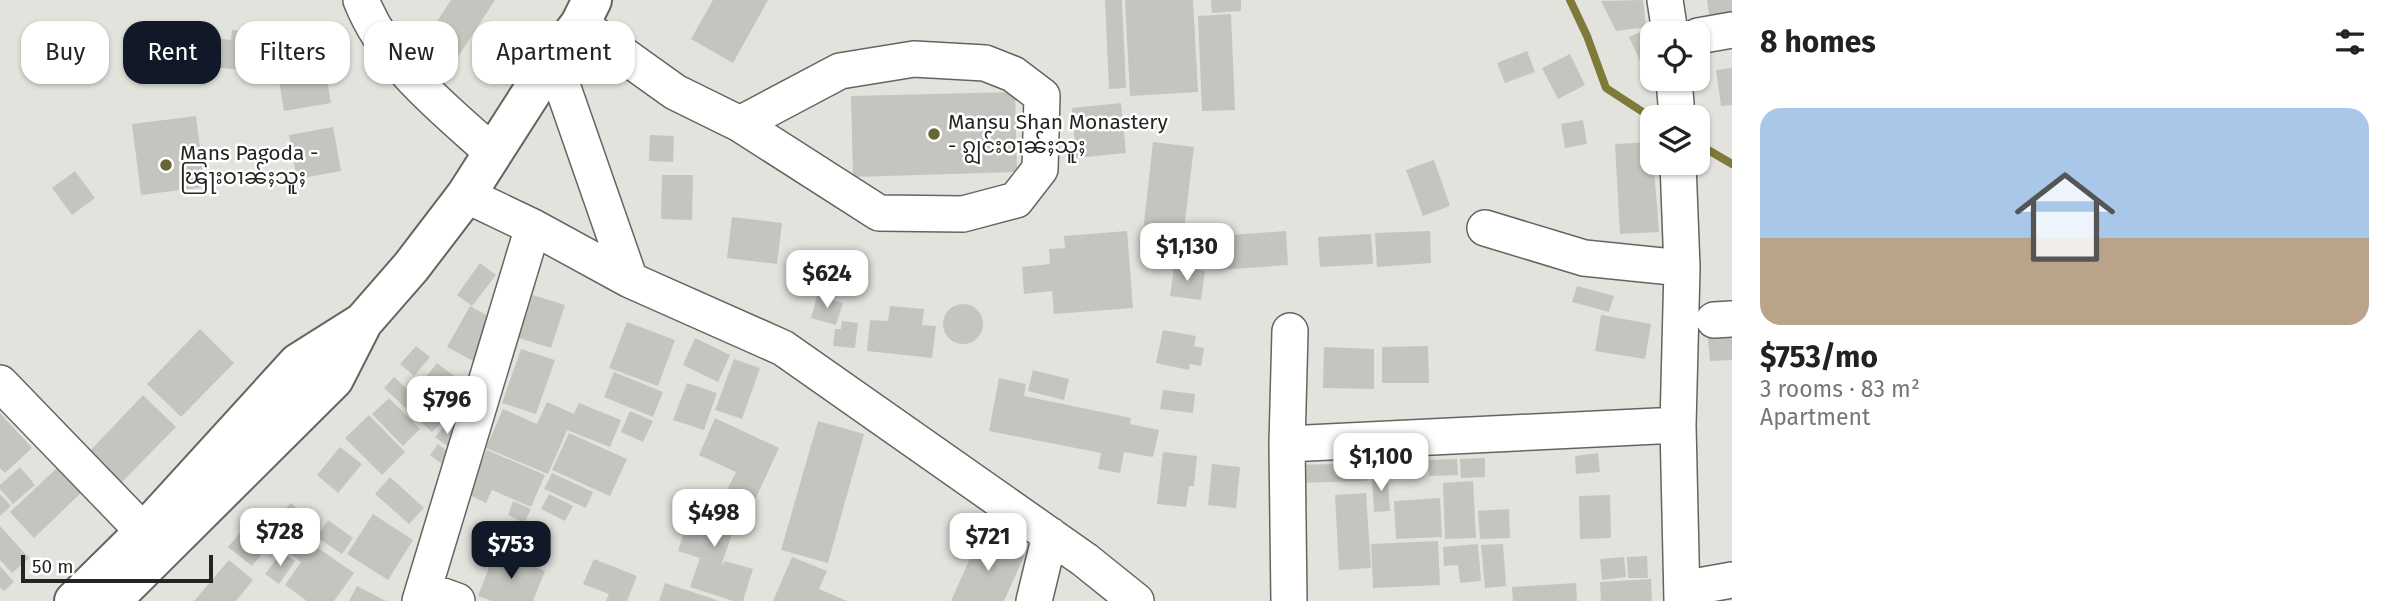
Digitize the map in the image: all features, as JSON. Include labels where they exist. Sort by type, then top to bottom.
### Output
[{"type":"main road","points":[[74,601],[154,540],[334,379],[363,322],[411,267],[466,195],[537,84]]},
{"type":"main road","points":[[111,601],[154,540]]},
{"type":"street","points":[[361,0],[390,54],[415,82],[493,153]]},
{"type":"street","points":[[1665,0],[1668,21]]},
{"type":"street","points":[[586,12],[675,92],[740,124],[879,213],[963,214],[1016,200],[1040,169],[1042,96],[1013,74],[985,63],[914,59],[840,71],[740,124]]},
{"type":"street","points":[[1710,34],[1732,30]]},
{"type":"street","points":[[562,84],[630,281]]},
{"type":"street","points":[[1678,175],[1682,268],[1678,425],[1682,595],[1732,580]]},
{"type":"street","points":[[466,195],[533,227],[630,281],[783,348],[1050,535],[1136,601]]},
{"type":"street","points":[[457,601],[422,595],[533,227]]},
{"type":"street","points":[[1485,228],[1584,258],[1682,268]]},
{"type":"street","points":[[1289,601],[1287,444],[1290,331]]},
{"type":"street","points":[[0,383],[154,540]]},
{"type":"street","points":[[1287,444],[1678,425]]},
{"type":"street","points":[[1034,601],[1050,535]]},
{"type":"building","points":[[451,0],[495,0],[481,21],[472,21],[472,35],[458,57],[458,21],[437,21]]},
{"type":"building","points":[[713,0],[768,0],[733,63],[691,39]]},
{"type":"building","points":[[1105,0],[1122,0],[1126,88],[1109,89]]},
{"type":"building","points":[[1125,0],[1193,0],[1198,92],[1130,96]]},
{"type":"building","points":[[1211,0],[1241,0],[1241,11],[1212,13]]},
{"type":"building","points":[[1643,0],[1645,21],[1640,21],[1640,28],[1616,31],[1601,1]]},
{"type":"building","points":[[1707,0],[1732,0],[1732,13],[1709,15]]},
{"type":"building","points":[[1231,14],[1235,110],[1202,111],[1198,16]]},
{"type":"building","points":[[232,30],[235,30],[235,69],[221,68],[221,39],[231,40]]},
{"type":"building","points":[[1640,32],[1640,61],[1629,37]]},
{"type":"building","points":[[1527,51],[1535,72],[1505,83],[1497,63]]},
{"type":"building","points":[[1570,54],[1585,85],[1558,99],[1542,68]]},
{"type":"building","points":[[1732,68],[1732,105],[1721,106],[1716,70]]},
{"type":"building","points":[[280,84],[328,84],[331,103],[284,111]]},
{"type":"building","name":"Mansu Shan Monastery - ၵျွင်းဝၢၼ်ႈသူႈ","points":[[1015,92],[1017,172],[853,177],[851,96]]},
{"type":"building","points":[[1121,103],[1126,153],[1076,158],[1072,108]]},
{"type":"building","points":[[196,116],[205,187],[141,195],[132,124]]},
{"type":"building","points":[[1583,120],[1587,144],[1565,148],[1561,124]]},
{"type":"building","points":[[333,127],[341,171],[297,179],[289,135]]},
{"type":"building","points":[[650,135],[674,136],[673,162],[649,161]]},
{"type":"building","points":[[1153,142],[1194,147],[1180,263],[1140,259]]},
{"type":"building","points":[[1640,143],[1640,175],[1655,175],[1659,232],[1620,234],[1615,144]]},
{"type":"building","points":[[1434,160],[1450,206],[1423,216],[1406,170]]},
{"type":"building","points":[[75,171],[95,198],[72,215],[52,188]]},
{"type":"building","points":[[662,175],[693,175],[692,220],[661,219]]},
{"type":"building","points":[[732,217],[782,223],[777,264],[727,258]]},
{"type":"building","points":[[1127,231],[1133,308],[1054,314],[1052,291],[1024,294],[1022,267],[1050,264],[1049,249],[1065,248],[1064,236]]},
{"type":"building","points":[[1286,231],[1288,265],[1219,270],[1216,236]]},
{"type":"building","points":[[1430,231],[1431,263],[1377,267],[1375,233]]},
{"type":"building","points":[[1371,234],[1373,264],[1320,267],[1318,237]]},
{"type":"building","points":[[480,263],[496,275],[472,306],[457,295]]},
{"type":"building","points":[[1174,266],[1205,271],[1201,300],[1170,296]]},
{"type":"building","points":[[1577,286],[1614,296],[1609,312],[1572,302]]},
{"type":"building","points":[[533,295],[565,305],[551,348],[519,338]]},
{"type":"building","points":[[817,296],[843,303],[836,325],[811,318]]},
{"type":"building","points":[[963,304],[977,310],[983,324],[977,338],[963,344],[949,338],[943,324],[949,310]]},
{"type":"building","points":[[470,306],[502,324],[479,364],[447,347]]},
{"type":"building","points":[[890,306],[924,309],[922,325],[936,326],[932,358],[867,351],[870,320],[888,321]]},
{"type":"building","points":[[1601,315],[1651,324],[1645,359],[1595,351]]},
{"type":"building","points":[[842,321],[858,323],[855,348],[833,346],[835,329],[841,329]]},
{"type":"building","points":[[627,322],[675,340],[658,386],[609,368]]},
{"type":"building","points":[[1732,326],[1732,360],[1710,361],[1707,328]]},
{"type":"building","points":[[200,329],[234,363],[181,417],[147,384]]},
{"type":"building","points":[[1163,330],[1196,336],[1194,346],[1204,348],[1201,366],[1190,364],[1189,370],[1156,363]]},
{"type":"building","points":[[695,338],[730,355],[718,382],[683,365]]},
{"type":"building","points":[[416,346],[430,357],[414,376],[400,364]]},
{"type":"building","points":[[1428,346],[1429,383],[1382,383],[1382,347]]},
{"type":"building","points":[[1324,347],[1374,349],[1374,389],[1323,388]]},
{"type":"building","points":[[521,349],[555,360],[536,414],[502,403]]},
{"type":"building","points":[[734,359],[760,368],[742,419],[715,410]]},
{"type":"building","points":[[437,363],[469,387],[446,416],[414,392]]},
{"type":"building","points":[[1033,370],[1069,379],[1064,400],[1028,391]]},
{"type":"building","points":[[614,372],[663,392],[653,417],[604,397]]},
{"type":"building","points":[[394,377],[442,421],[432,432],[384,388]]},
{"type":"building","points":[[999,378],[1026,384],[1024,396],[1131,418],[1130,424],[1159,430],[1153,457],[1124,452],[1120,473],[1098,469],[1101,453],[989,431]]},
{"type":"building","points":[[687,383],[717,393],[704,430],[673,420]]},
{"type":"building","points":[[1163,390],[1195,394],[1193,413],[1160,409]]},
{"type":"building","points":[[143,395],[176,427],[120,484],[88,453]]},
{"type":"building","points":[[389,398],[420,429],[403,446],[372,414]]},
{"type":"building","points":[[547,402],[574,414],[579,403],[621,420],[610,447],[567,430],[548,474],[486,448],[503,409],[537,424]]},
{"type":"building","points":[[630,411],[653,421],[643,442],[621,432]]},
{"type":"building","points":[[0,413],[32,448],[5,473],[0,468]]},
{"type":"building","points":[[369,415],[405,452],[382,475],[345,438]]},
{"type":"building","points":[[715,418],[779,448],[755,500],[728,488],[736,472],[699,455]]},
{"type":"building","points":[[818,421],[864,434],[828,563],[781,550]]},
{"type":"building","points":[[445,425],[458,434],[449,447],[435,437]]},
{"type":"building","points":[[569,433],[627,459],[610,496],[552,470]]},
{"type":"building","points":[[438,444],[450,453],[442,464],[430,455]]},
{"type":"building","points":[[340,447],[362,464],[338,493],[317,475]]},
{"type":"building","points":[[487,450],[545,475],[531,507],[492,490],[486,503],[467,494]]},
{"type":"building","points":[[1163,452],[1197,456],[1194,486],[1189,486],[1186,507],[1157,504]]},
{"type":"building","points":[[1598,453],[1600,472],[1576,474],[1575,456]]},
{"type":"building","points":[[1485,458],[1485,477],[1461,478],[1460,459]]},
{"type":"building","points":[[1457,459],[1458,475],[1429,476],[1429,460]]},
{"type":"building","points":[[1366,463],[1367,481],[1297,483],[1297,465]]},
{"type":"building","points":[[1212,464],[1240,467],[1236,508],[1208,505]]},
{"type":"building","points":[[20,467],[35,485],[13,504],[0,489],[0,485]]},
{"type":"building","points":[[57,468],[81,493],[34,538],[10,512]]},
{"type":"building","points":[[552,473],[593,492],[586,508],[544,489]]},
{"type":"building","points":[[1387,473],[1390,511],[1374,512],[1372,474]]},
{"type":"building","points":[[390,477],[424,508],[409,524],[375,494]]},
{"type":"building","points":[[1473,481],[1476,538],[1445,539],[1443,483]]},
{"type":"building","points":[[697,493],[741,508],[721,566],[725,561],[753,569],[743,601],[733,601],[690,587],[700,558],[678,551]]},
{"type":"building","points":[[1366,493],[1371,568],[1339,570],[1335,495]]},
{"type":"building","points":[[0,494],[11,506],[0,516]]},
{"type":"building","points":[[549,494],[573,506],[565,521],[541,509]]},
{"type":"building","points":[[1610,495],[1611,538],[1580,539],[1579,496]]},
{"type":"building","points":[[1440,498],[1442,537],[1396,539],[1394,501]]},
{"type":"building","points":[[513,501],[531,509],[524,523],[508,515]]},
{"type":"building","points":[[291,503],[305,517],[291,532],[277,518]]},
{"type":"building","points":[[1509,509],[1510,538],[1480,539],[1478,511]]},
{"type":"building","points":[[373,514],[413,540],[388,580],[347,554]]},
{"type":"building","points":[[328,520],[353,538],[342,554],[317,537]]},
{"type":"building","points":[[0,526],[29,558],[12,573],[0,560]]},
{"type":"building","points":[[246,526],[269,545],[252,566],[228,547]]},
{"type":"building","points":[[295,532],[354,573],[334,601],[307,601],[285,585],[301,562],[283,548]]},
{"type":"building","points":[[980,536],[1024,556],[1004,601],[951,601]]},
{"type":"building","points":[[1438,541],[1440,585],[1373,588],[1371,544]]},
{"type":"building","points":[[1478,544],[1481,581],[1460,583],[1458,565],[1444,566],[1443,547]]},
{"type":"building","points":[[1503,544],[1506,586],[1485,588],[1481,545]]},
{"type":"building","points":[[282,552],[295,561],[279,584],[265,574]]},
{"type":"building","points":[[495,552],[545,571],[533,601],[492,601],[478,596]]},
{"type":"building","points":[[1647,556],[1648,578],[1628,578],[1627,557]]},
{"type":"building","points":[[792,557],[827,571],[819,589],[847,601],[773,601]]},
{"type":"building","points":[[1624,557],[1626,577],[1602,580],[1600,559]]},
{"type":"building","points":[[594,559],[637,576],[627,601],[606,601],[609,594],[583,584]]},
{"type":"building","points":[[229,560],[253,580],[236,601],[194,601]]},
{"type":"building","points":[[0,566],[14,582],[4,591],[0,587]]},
{"type":"building","points":[[1651,579],[1652,601],[1601,601],[1600,582]]},
{"type":"building","points":[[665,583],[717,600],[717,601],[659,601]]},
{"type":"building","points":[[1576,583],[1577,601],[1513,601],[1512,587]]},
{"type":"building","points":[[357,586],[386,601],[349,601]]},
{"type":"waterway","points":[[1570,0],[1587,36],[1606,88],[1640,110]]},
{"type":"waterway","points":[[1710,151],[1732,164]]},
{"type":"place","name":"Mansu Shan Monastery - ၵျွင်းဝၢၼ်ႈသူႈ","points":[[934,134]]},
{"type":"place","name":"Mans Pagoda - ၽြႃးဝၢၼ်ႈသူႈ","points":[[166,165]]}]
